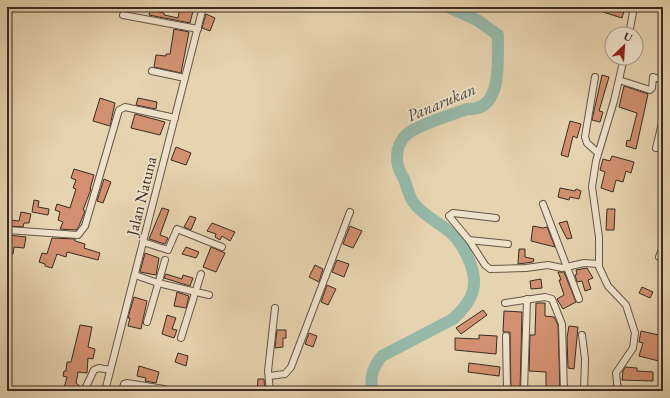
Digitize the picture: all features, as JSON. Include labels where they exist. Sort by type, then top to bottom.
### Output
[{"type":"street","name":"Jalan Natuna","points":[[105,391],[203,7]]},
{"type":"street","points":[[630,26],[634,7]]},
{"type":"street","points":[[122,15],[198,29]]},
{"type":"street","points":[[618,391],[616,373],[633,348],[635,333],[626,305],[608,286],[599,264],[599,237],[592,187],[598,153],[622,66]]},
{"type":"street","points":[[152,71],[185,78]]},
{"type":"street","points":[[595,77],[585,137],[588,143],[598,153]]},
{"type":"street","points":[[619,80],[650,90],[652,88],[653,77],[663,80]]},
{"type":"street","points":[[7,230],[78,235],[85,226],[119,110],[125,107],[175,118]]},
{"type":"street","points":[[656,148],[663,119]]},
{"type":"street","points":[[543,204],[579,299]]},
{"type":"street","points":[[269,376],[285,374],[291,367],[350,212]]},
{"type":"street","points":[[496,218],[453,214],[449,215],[469,240],[485,265],[490,269],[526,268],[545,265],[566,268],[584,263],[599,264]]},
{"type":"street","points":[[143,242],[168,250],[177,228],[222,247]]},
{"type":"street","points":[[469,240],[508,244]]},
{"type":"street","points":[[659,257],[663,246]]},
{"type":"street","points":[[147,322],[165,260]]},
{"type":"street","points":[[181,338],[194,292],[201,274]]},
{"type":"street","points":[[135,275],[158,283],[209,295]]},
{"type":"street","points":[[505,303],[549,297],[552,299],[562,324],[564,346],[564,391]]},
{"type":"street","points":[[524,391],[527,299]]},
{"type":"street","points":[[270,391],[269,376],[275,308]]},
{"type":"street","points":[[582,335],[584,355],[584,391]]},
{"type":"street","points":[[506,336],[507,391]]},
{"type":"street","points":[[84,391],[94,370],[100,368],[110,370]]},
{"type":"street","points":[[122,391],[124,384],[127,383],[164,389]]},
{"type":"building","points":[[151,7],[160,7],[159,12],[164,13],[164,15],[178,18],[180,7],[194,7],[190,23],[149,15]]},
{"type":"building","points":[[605,7],[625,7],[622,18],[603,12]]},
{"type":"building","points":[[206,14],[215,18],[210,31],[202,28]]},
{"type":"building","points":[[174,29],[189,32],[181,73],[154,67],[156,55],[166,56],[166,54],[170,54]]},
{"type":"building","points":[[602,75],[609,77],[599,111],[603,112],[600,122],[592,120]]},
{"type":"building","points":[[624,86],[648,94],[636,149],[626,146],[627,140],[630,141],[637,113],[619,107]]},
{"type":"building","points":[[100,98],[115,103],[110,126],[93,121]]},
{"type":"building","points":[[138,98],[157,102],[156,109],[136,105]]},
{"type":"building","points":[[135,114],[165,122],[160,135],[131,128]]},
{"type":"building","points":[[570,121],[581,124],[577,138],[573,136],[568,157],[561,155]]},
{"type":"building","points":[[176,147],[191,153],[186,165],[171,160]]},
{"type":"building","points":[[612,156],[634,162],[631,173],[626,171],[623,182],[616,180],[613,192],[601,188],[605,172],[600,170],[603,159],[610,161]]},
{"type":"building","points":[[74,169],[94,175],[91,189],[83,210],[85,211],[76,230],[60,229],[63,222],[58,220],[60,212],[55,210],[57,204],[70,208],[76,189],[73,188],[76,180],[71,178]]},
{"type":"building","points":[[104,179],[111,182],[103,203],[97,201]]},
{"type":"building","points":[[560,188],[575,191],[576,189],[581,191],[579,199],[570,197],[569,200],[558,197]]},
{"type":"building","points":[[34,200],[39,201],[38,207],[49,209],[48,215],[32,212]]},
{"type":"building","points":[[162,208],[169,210],[160,235],[168,238],[165,244],[149,239]]},
{"type":"building","points":[[607,209],[615,209],[614,230],[606,230]]},
{"type":"building","points":[[21,212],[31,214],[29,223],[24,223],[23,227],[9,226],[10,220],[19,221]]},
{"type":"building","points":[[190,216],[196,218],[191,230],[184,227]]},
{"type":"building","points":[[567,221],[572,238],[567,239],[559,223]]},
{"type":"building","points":[[212,223],[235,232],[230,241],[222,236],[220,240],[215,237],[216,234],[207,231]]},
{"type":"building","points":[[350,226],[362,231],[353,248],[343,244]]},
{"type":"building","points":[[533,226],[543,228],[547,227],[555,247],[531,241]]},
{"type":"building","points":[[8,235],[26,237],[24,248],[14,247],[13,254],[7,253]]},
{"type":"building","points":[[52,238],[75,239],[75,241],[85,244],[84,248],[100,253],[98,260],[67,252],[66,257],[57,254],[52,268],[45,266],[45,264],[39,262],[42,253],[47,254]]},
{"type":"building","points":[[186,247],[199,252],[196,258],[182,254]]},
{"type":"building","points":[[211,247],[225,253],[216,272],[203,267]]},
{"type":"building","points":[[519,249],[525,249],[525,257],[534,259],[533,262],[518,264]]},
{"type":"building","points":[[145,253],[159,258],[156,275],[140,272]]},
{"type":"building","points":[[337,260],[349,264],[344,277],[332,272]]},
{"type":"building","points":[[315,265],[323,269],[319,282],[309,277]]},
{"type":"building","points":[[587,268],[593,278],[588,280],[591,289],[585,291],[582,281],[577,282],[575,275],[577,274],[576,270]]},
{"type":"building","points":[[558,272],[564,272],[576,302],[563,309],[557,299],[564,295]]},
{"type":"building","points":[[166,274],[182,279],[183,275],[193,278],[190,286],[164,278]]},
{"type":"building","points":[[541,279],[542,288],[531,289],[530,281]]},
{"type":"building","points":[[327,285],[336,289],[328,305],[321,302]]},
{"type":"building","points":[[642,287],[653,292],[650,298],[639,293]]},
{"type":"building","points":[[177,292],[189,296],[186,308],[174,306]]},
{"type":"building","points":[[134,297],[147,301],[141,329],[128,326],[130,318],[128,318]]},
{"type":"building","points":[[536,303],[545,303],[545,316],[554,317],[558,325],[560,391],[546,391],[546,372],[529,371],[530,335],[535,335]]},
{"type":"building","points":[[483,310],[487,315],[461,334],[456,328]]},
{"type":"building","points":[[504,311],[522,312],[520,391],[511,391],[510,332],[503,332]]},
{"type":"building","points":[[167,315],[176,318],[172,329],[177,330],[174,338],[162,334]]},
{"type":"building","points":[[80,325],[92,327],[88,347],[95,349],[93,359],[88,358],[87,373],[78,372],[76,383],[81,387],[80,391],[75,391],[64,388],[67,377],[63,376],[64,371],[66,371],[67,362],[71,362]]},
{"type":"building","points":[[569,326],[578,327],[574,369],[568,368],[567,338]]},
{"type":"building","points":[[277,330],[286,330],[286,338],[283,338],[283,347],[275,348]]},
{"type":"building","points":[[641,331],[663,336],[663,362],[639,356],[643,343],[639,342]]},
{"type":"building","points":[[309,333],[317,336],[313,347],[305,344]]},
{"type":"building","points":[[479,335],[497,336],[496,354],[455,350],[455,338],[479,339]]},
{"type":"building","points":[[178,353],[188,356],[186,366],[175,362]]},
{"type":"building","points":[[469,363],[500,367],[499,376],[468,372]]},
{"type":"building","points":[[139,366],[159,372],[156,383],[145,381],[146,378],[137,376]]},
{"type":"building","points":[[625,367],[637,368],[637,371],[653,372],[653,381],[622,380]]},
{"type":"building","points":[[258,379],[264,379],[265,391],[257,391]]},
{"type":"waterway","name":"Panarukan","points":[[373,391],[371,381],[373,372],[376,364],[382,356],[453,319],[466,305],[473,291],[474,276],[472,267],[458,240],[422,212],[413,202],[397,162],[399,145],[411,131],[467,109],[479,108],[487,102],[493,93],[498,70],[498,35],[477,20],[448,7]]}]
